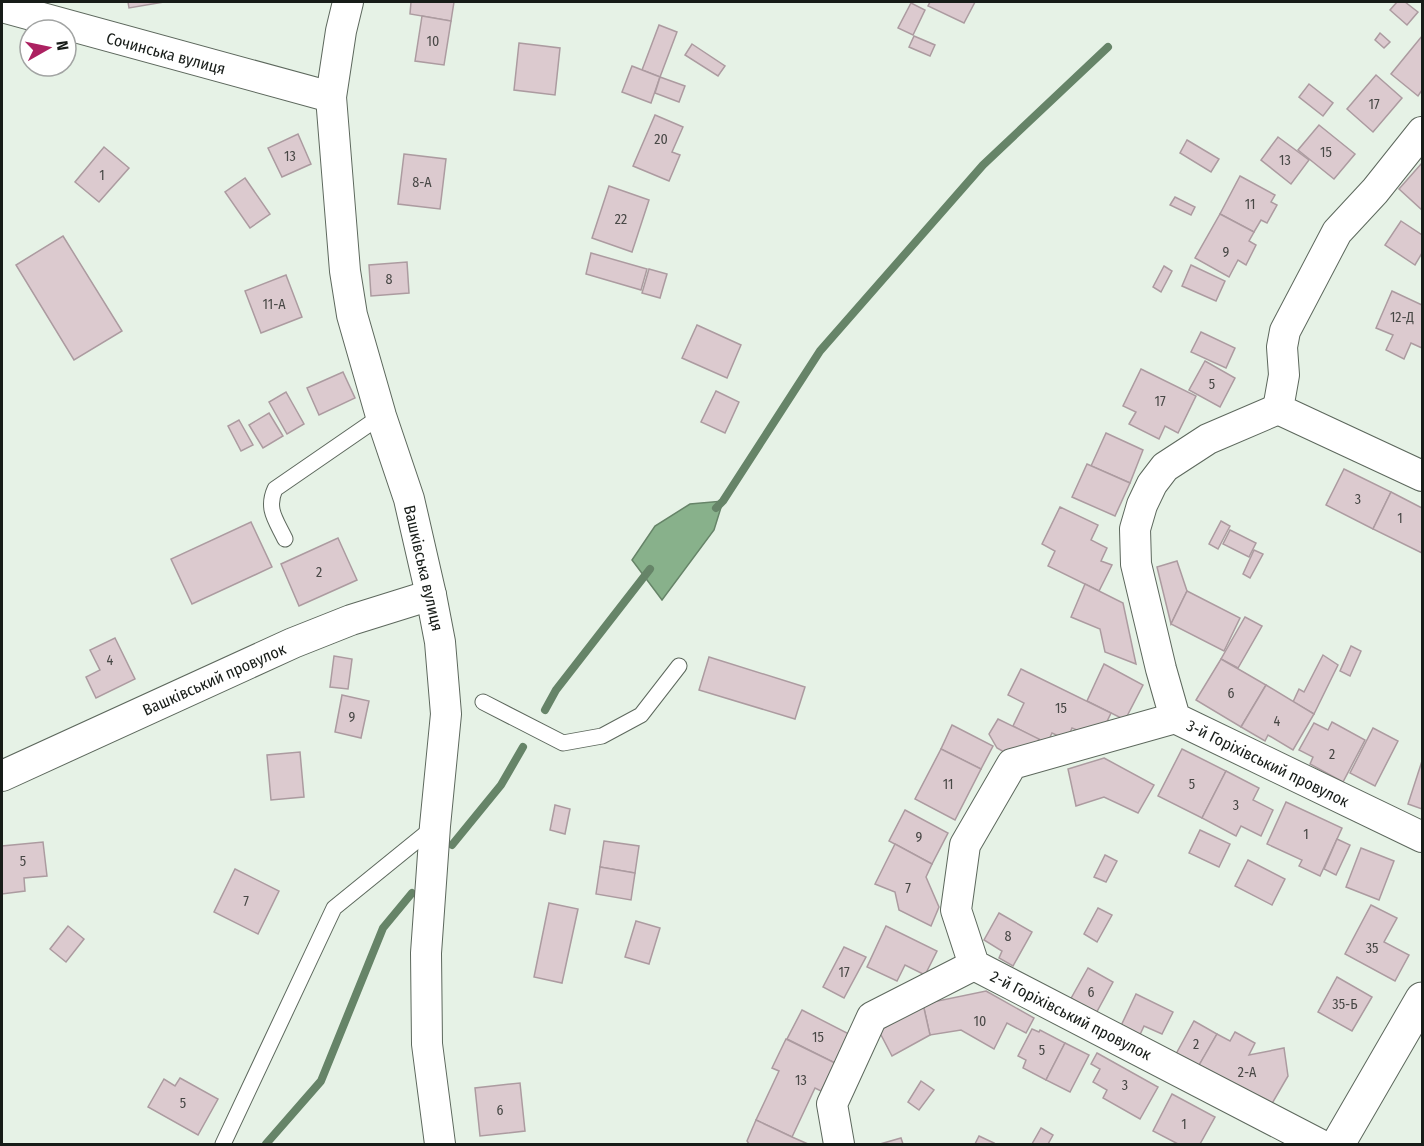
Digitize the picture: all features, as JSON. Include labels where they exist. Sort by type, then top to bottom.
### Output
[{"type":"street","name":"Вашківська вулиця","points":[[348,2],[331,97],[345,270],[352,315],[381,416],[409,500],[431,595],[440,642],[446,714],[426,953],[427,1044],[440,1144]]},
{"type":"street","name":"Сочинська вулиця","points":[[2,7],[71,15],[331,97]]},
{"type":"street","points":[[1422,132],[1375,191],[1337,232],[1285,331],[1282,347],[1284,375],[1278,409],[1422,476]]},
{"type":"street","name":"3-й Горіхівський провулок","points":[[1278,409],[1208,439],[1165,467],[1152,484],[1142,505],[1135,529],[1136,564],[1175,718],[1422,837]]},
{"type":"street","name":"Вашківський провулок","points":[[2,776],[293,643],[351,620],[431,595]]},
{"type":"street","name":"2-й Горіхівський провулок","points":[[1175,718],[1012,764],[966,845],[956,909],[974,965],[1319,1144]]},
{"type":"street","points":[[839,1144],[832,1104],[872,1017],[974,965]]},
{"type":"street","points":[[1338,1144],[1422,999]]},
{"type":"lane","points":[[285,539],[272,513],[270,500],[275,489],[381,416]]},
{"type":"lane","points":[[483,702],[563,743],[602,736],[641,715],[679,666]]},
{"type":"lane","points":[[223,1144],[334,908],[435,826]]},
{"type":"shaded area","points":[[723,501],[714,530],[662,600],[632,560],[655,526],[690,504]]},
{"type":"building","points":[[128,2],[164,2],[129,8]]},
{"type":"building","points":[[411,2],[454,2],[451,21],[410,14]]},
{"type":"building","points":[[930,2],[975,2],[964,23],[928,6]]},
{"type":"building","points":[[1397,2],[1405,2],[1418,12],[1407,25],[1390,10]]},
{"type":"building","points":[[911,3],[925,10],[913,35],[898,28]]},
{"type":"building","points":[[422,16],[451,21],[444,65],[415,61]]},
{"type":"building","points":[[659,25],[677,32],[660,77],[642,70]]},
{"type":"building","points":[[1380,33],[1390,42],[1384,48],[1375,40]]},
{"type":"building","points":[[914,36],[935,45],[930,56],[909,47]]},
{"type":"building","points":[[1422,36],[1422,90],[1418,96],[1391,74]]},
{"type":"building","points":[[519,43],[560,48],[555,95],[514,90]]},
{"type":"building","points":[[692,44],[725,66],[718,76],[685,55]]},
{"type":"building","points":[[632,66],[660,77],[651,103],[622,92]]},
{"type":"building","points":[[1376,75],[1402,98],[1373,132],[1347,109]]},
{"type":"building","points":[[660,77],[685,86],[679,102],[655,93]]},
{"type":"building","points":[[1309,84],[1333,103],[1323,116],[1299,97]]},
{"type":"building","points":[[655,115],[683,127],[672,152],[680,155],[669,181],[633,166]]},
{"type":"building","points":[[1319,125],[1355,154],[1334,179],[1298,150]]},
{"type":"building","points":[[298,134],[311,164],[282,177],[268,148]]},
{"type":"building","points":[[1278,137],[1309,160],[1291,184],[1261,160]]},
{"type":"building","points":[[1187,140],[1219,159],[1211,172],[1180,153]]},
{"type":"building","points":[[104,147],[129,168],[99,202],[75,182]]},
{"type":"building","points":[[404,154],[446,159],[440,209],[398,204]]},
{"type":"building","points":[[1422,163],[1422,210],[1399,189]]},
{"type":"building","points":[[1240,176],[1275,195],[1271,202],[1277,205],[1267,223],[1261,220],[1254,232],[1220,214]]},
{"type":"building","points":[[245,178],[270,214],[250,228],[225,192]]},
{"type":"building","points":[[609,186],[649,200],[632,252],[592,238]]},
{"type":"building","points":[[1175,197],[1195,207],[1191,215],[1170,205]]},
{"type":"building","points":[[1220,214],[1254,232],[1249,241],[1256,245],[1246,265],[1238,260],[1229,277],[1195,258]]},
{"type":"building","points":[[1401,221],[1422,235],[1422,253],[1415,265],[1385,245]]},
{"type":"building","points":[[63,236],[122,331],[74,360],[16,265]]},
{"type":"building","points":[[591,253],[647,269],[641,290],[586,274]]},
{"type":"building","points":[[407,262],[409,293],[371,296],[369,265]]},
{"type":"building","points":[[1191,265],[1225,281],[1216,301],[1182,286]]},
{"type":"building","points":[[1164,266],[1172,271],[1161,292],[1153,287]]},
{"type":"building","points":[[649,269],[667,274],[660,298],[642,293]]},
{"type":"building","points":[[286,275],[302,317],[261,333],[245,291]]},
{"type":"building","points":[[1392,291],[1422,305],[1422,348],[1411,343],[1404,359],[1386,350],[1393,335],[1376,328]]},
{"type":"building","points":[[697,325],[741,345],[727,378],[682,358]]},
{"type":"building","points":[[1201,332],[1235,348],[1226,368],[1191,352]]},
{"type":"building","points":[[1205,361],[1235,378],[1220,407],[1189,390]]},
{"type":"building","points":[[1141,369],[1196,396],[1178,433],[1165,426],[1159,439],[1129,424],[1136,412],[1123,406]]},
{"type":"building","points":[[343,372],[355,398],[319,415],[307,388]]},
{"type":"building","points":[[716,391],[739,402],[725,433],[701,422]]},
{"type":"building","points":[[286,392],[304,424],[287,434],[269,402]]},
{"type":"building","points":[[269,413],[283,436],[263,448],[249,425]]},
{"type":"building","points":[[239,420],[253,445],[241,451],[228,426]]},
{"type":"building","points":[[1106,433],[1143,450],[1130,483],[1091,466]]},
{"type":"building","points":[[1087,464],[1130,483],[1115,516],[1072,497]]},
{"type":"building","points":[[1344,469],[1391,492],[1373,529],[1326,505]]},
{"type":"building","points":[[1391,492],[1422,508],[1422,553],[1373,529]]},
{"type":"building","points":[[1060,507],[1098,525],[1091,540],[1107,548],[1101,561],[1112,565],[1099,591],[1048,566],[1055,551],[1042,544]]},
{"type":"building","points":[[1221,521],[1230,526],[1218,549],[1209,544]]},
{"type":"building","points":[[251,522],[272,567],[192,604],[171,559]]},
{"type":"building","points":[[1230,530],[1256,543],[1249,557],[1223,544]]},
{"type":"building","points":[[338,538],[357,580],[299,606],[281,564]]},
{"type":"building","points":[[1254,550],[1263,554],[1250,578],[1243,574]]},
{"type":"building","points":[[1177,561],[1187,591],[1171,624],[1157,567]]},
{"type":"building","points":[[1085,584],[1123,603],[1136,664],[1105,652],[1100,629],[1071,617]]},
{"type":"building","points":[[1187,591],[1240,618],[1224,651],[1171,624]]},
{"type":"building","points":[[1245,617],[1262,626],[1238,668],[1221,659]]},
{"type":"building","points":[[115,638],[135,679],[96,698],[86,677],[100,670],[90,650]]},
{"type":"building","points":[[1351,646],[1361,651],[1350,676],[1340,671]]},
{"type":"building","points":[[1323,655],[1338,665],[1314,714],[1293,702],[1299,689],[1304,692]]},
{"type":"building","points":[[334,656],[352,659],[348,689],[330,687]]},
{"type":"building","points":[[709,657],[805,687],[795,719],[699,690]]},
{"type":"building","points":[[1221,659],[1266,685],[1241,727],[1196,700]]},
{"type":"building","points":[[1104,664],[1143,685],[1125,720],[1087,701]]},
{"type":"building","points":[[1021,669],[1111,713],[1103,730],[1084,733],[1072,728],[1067,740],[1052,733],[1047,744],[1013,726],[1024,703],[1008,695]]},
{"type":"building","points":[[1266,685],[1314,714],[1293,750],[1268,735],[1265,741],[1241,727]]},
{"type":"building","points":[[342,695],[369,701],[361,738],[335,732]]},
{"type":"building","points":[[998,719],[1039,739],[1032,752],[1016,759],[997,748],[989,734]]},
{"type":"building","points":[[1332,722],[1365,740],[1343,782],[1310,764],[1313,757],[1299,750],[1314,723],[1328,730]]},
{"type":"building","points":[[952,725],[993,746],[981,769],[941,749]]},
{"type":"building","points":[[1373,728],[1398,741],[1375,786],[1350,773]]},
{"type":"building","points":[[941,749],[981,769],[955,820],[915,799]]},
{"type":"building","points":[[1182,749],[1226,771],[1202,818],[1158,796]]},
{"type":"building","points":[[300,752],[304,797],[271,800],[267,755]]},
{"type":"building","points":[[1104,758],[1154,785],[1138,813],[1104,797],[1076,806],[1068,769]]},
{"type":"building","points":[[1422,761],[1422,809],[1408,804]]},
{"type":"building","points":[[1226,771],[1259,788],[1253,800],[1273,810],[1261,836],[1241,826],[1236,836],[1202,818]]},
{"type":"building","points":[[1286,802],[1342,828],[1320,876],[1299,866],[1302,860],[1267,844]]},
{"type":"building","points":[[555,805],[570,809],[565,834],[550,830]]},
{"type":"building","points":[[905,810],[948,833],[932,864],[889,841]]},
{"type":"building","points":[[1200,830],[1230,844],[1219,867],[1189,853]]},
{"type":"building","points":[[1337,839],[1350,845],[1336,875],[1324,869]]},
{"type":"building","points":[[604,841],[639,846],[635,873],[600,867]]},
{"type":"building","points":[[43,842],[47,876],[24,878],[25,891],[2,894],[2,846]]},
{"type":"building","points":[[895,844],[932,864],[926,877],[939,907],[931,926],[899,910],[895,892],[875,884]]},
{"type":"building","points":[[1361,848],[1394,861],[1379,900],[1346,887]]},
{"type":"building","points":[[1105,855],[1117,861],[1106,882],[1094,877]]},
{"type":"building","points":[[1248,860],[1285,879],[1272,905],[1235,886]]},
{"type":"building","points":[[600,867],[635,873],[631,900],[596,894]]},
{"type":"building","points":[[235,869],[279,891],[258,934],[214,912]]},
{"type":"building","points":[[549,903],[578,909],[562,983],[534,977]]},
{"type":"building","points":[[1371,905],[1397,918],[1384,942],[1409,955],[1395,981],[1345,954]]},
{"type":"building","points":[[1098,908],[1112,915],[1097,942],[1084,934]]},
{"type":"building","points":[[999,913],[1032,932],[1013,966],[999,958],[1002,951],[984,940]]},
{"type":"building","points":[[636,921],[660,928],[649,964],[625,957]]},
{"type":"building","points":[[68,926],[84,939],[66,962],[50,949]]},
{"type":"building","points":[[886,926],[937,951],[925,975],[905,965],[897,981],[867,967]]},
{"type":"building","points":[[844,947],[866,957],[844,998],[823,987]]},
{"type":"building","points":[[1088,968],[1113,982],[1094,1017],[1069,1002]]},
{"type":"building","points":[[1337,977],[1372,997],[1352,1031],[1318,1012]]},
{"type":"building","points":[[986,991],[1034,1018],[1026,1033],[1007,1023],[994,1049],[961,1030],[930,1035],[923,1004]]},
{"type":"building","points":[[1136,994],[1173,1012],[1162,1034],[1144,1026],[1138,1039],[1119,1030]]},
{"type":"building","points":[[923,1004],[930,1035],[892,1056],[879,1031]]},
{"type":"building","points":[[802,1010],[849,1034],[835,1063],[787,1039]]},
{"type":"building","points":[[1194,1021],[1217,1034],[1198,1067],[1176,1054]]},
{"type":"building","points":[[1032,1029],[1039,1032],[1040,1030],[1065,1043],[1046,1080],[1023,1068],[1026,1060],[1018,1056]]},
{"type":"building","points":[[1235,1032],[1255,1043],[1249,1055],[1284,1048],[1288,1076],[1270,1107],[1198,1067],[1217,1034],[1230,1041]]},
{"type":"building","points":[[786,1039],[835,1063],[821,1091],[815,1088],[792,1137],[756,1120],[779,1071],[772,1068]]},
{"type":"building","points":[[1065,1043],[1089,1055],[1070,1092],[1046,1080]]},
{"type":"building","points":[[1097,1053],[1158,1087],[1140,1119],[1103,1098],[1107,1090],[1093,1082],[1100,1069],[1091,1064]]},
{"type":"building","points":[[180,1078],[218,1099],[198,1135],[148,1107],[164,1079],[175,1086]]},
{"type":"building","points":[[921,1081],[934,1090],[919,1110],[908,1102]]},
{"type":"building","points":[[520,1083],[525,1131],[480,1136],[475,1088]]},
{"type":"building","points":[[1172,1094],[1215,1117],[1200,1144],[1178,1144],[1153,1131]]},
{"type":"building","points":[[756,1120],[808,1144],[749,1144],[747,1141]]},
{"type":"building","points":[[1041,1128],[1053,1135],[1048,1144],[1032,1144]]},
{"type":"building","points":[[979,1136],[994,1143],[975,1144]]},
{"type":"building","points":[[901,1138],[903,1144],[880,1144]]},
{"type":"waterway","points":[[716,508],[723,501],[820,351],[983,165],[1108,47]]},
{"type":"waterway","points":[[545,710],[556,690],[650,569]]},
{"type":"waterway","points":[[452,845],[501,785],[523,747]]},
{"type":"waterway","points":[[266,1144],[321,1081],[383,928],[412,893]]}]
